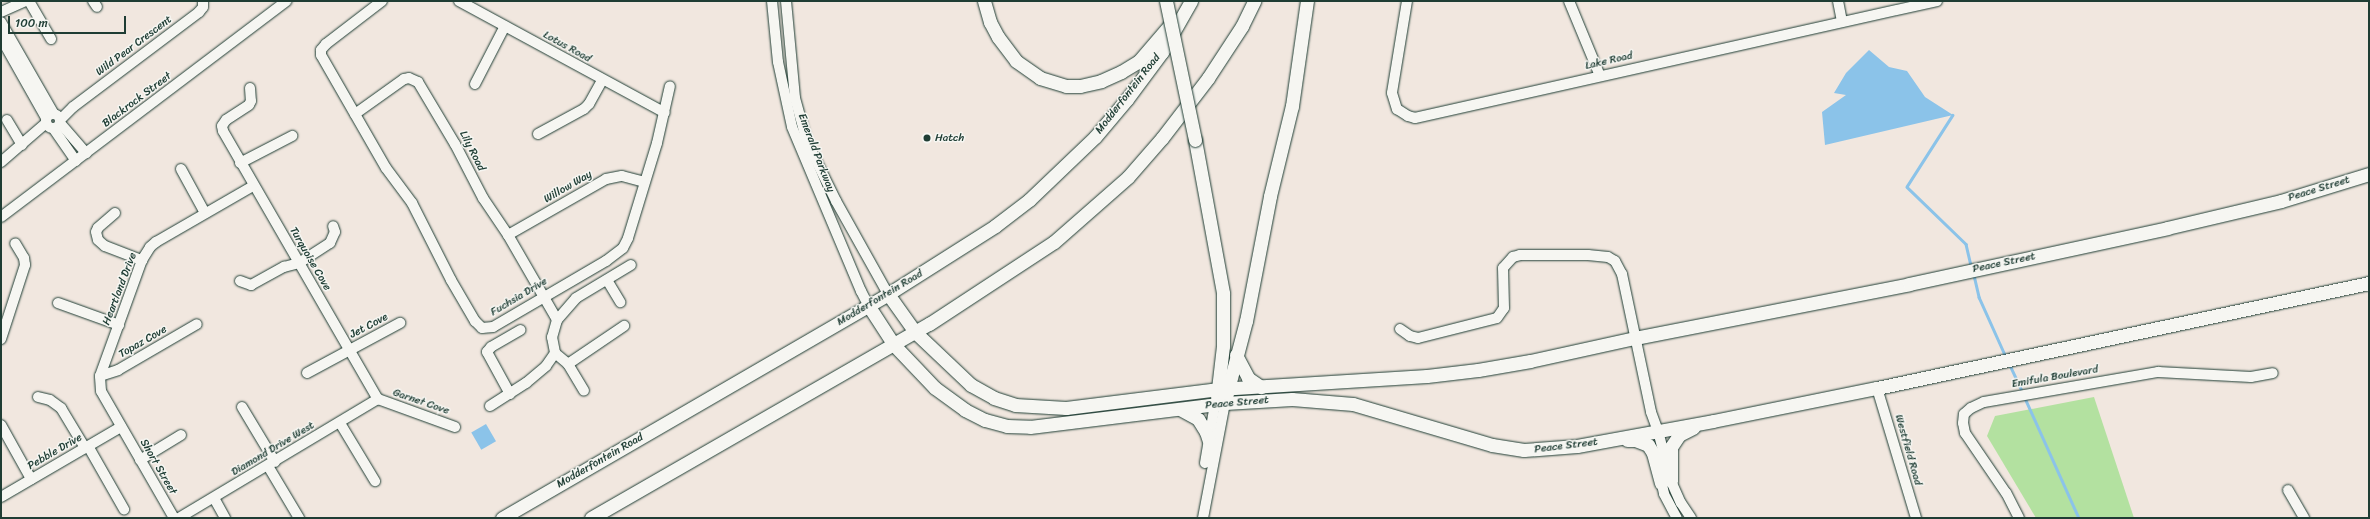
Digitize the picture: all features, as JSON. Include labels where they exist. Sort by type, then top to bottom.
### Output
[{"type":"main road","points":[[984,1],[990,22],[998,37],[1016,61],[1040,78],[1066,86],[1080,86],[1101,82],[1138,61],[1190,1]]},
{"type":"main road","points":[[1166,1],[1195,140],[1223,293],[1224,389]]},
{"type":"main road","name":"Modderfontein Road","points":[[502,518],[888,294],[995,226],[1029,200],[1095,137],[1127,99],[1162,52],[1190,1]]},
{"type":"main road","points":[[592,518],[894,345],[1054,242],[1128,177],[1162,138],[1208,78],[1242,26],[1254,1]]},
{"type":"main road","points":[[1220,404],[1246,321],[1270,196],[1292,106],[1308,1]]},
{"type":"main road","name":"Peace Street","points":[[915,332],[971,385],[994,398],[1008,403],[1042,408],[1066,408],[1145,397],[1224,389],[1478,370],[1908,284],[2167,228],[2281,200],[2369,174]]},
{"type":"main road","name":"Peace Street","points":[[868,305],[894,345],[935,388],[965,410],[985,420],[1007,426],[1030,427],[1220,404],[1292,399],[1353,404],[1486,443],[1524,450],[1558,449],[1612,440],[1877,388],[2369,283]]},
{"type":"main road","points":[[888,294],[915,332]]},
{"type":"main road","points":[[1236,355],[1248,378],[1261,386]]},
{"type":"main road","points":[[1180,409],[1198,419],[1206,432],[1209,441]]},
{"type":"main road","points":[[1666,482],[1670,453],[1676,438],[1683,432],[1713,420]]},
{"type":"main road","points":[[1612,440],[1636,440],[1648,445],[1666,482]]},
{"type":"street","points":[[1,17],[5,11],[28,1],[51,39]]},
{"type":"street","name":"Wild Pear Crescent","points":[[1,162],[53,121],[199,12],[203,7],[203,1]]},
{"type":"street","name":"Blackrock Street","points":[[1,217],[287,1]]},
{"type":"street","name":"Fuchsia Drive","points":[[382,1],[326,44],[321,50],[321,55],[386,168],[412,203],[433,240],[443,264],[478,326],[482,328],[493,327],[543,296],[606,261],[623,248],[628,238],[665,113],[670,86]]},
{"type":"street","name":"Lotus Road","points":[[459,1],[602,81],[665,113]]},
{"type":"street","name":"Emerald Parkway","points":[[772,1],[778,62],[792,127],[857,284],[868,305]]},
{"type":"street","name":"Emerald Parkway","points":[[786,1],[795,98],[807,142],[836,201],[888,294]]},
{"type":"street","name":"Lake Road","points":[[1407,1],[1392,93],[1397,109],[1408,116],[1424,116],[1937,1]]},
{"type":"street","points":[[1569,1],[1600,76]]},
{"type":"street","points":[[1838,1],[1842,22]]},
{"type":"street","points":[[1,22],[53,121],[86,153]]},
{"type":"street","points":[[475,84],[505,26]]},
{"type":"street","points":[[1,38],[76,161]]},
{"type":"street","name":"Lily Road","points":[[355,114],[404,79],[409,78],[418,82],[455,144],[483,198],[508,235],[557,320]]},
{"type":"street","points":[[538,134],[584,109],[589,104],[602,81]]},
{"type":"street","name":"Turquoise Cove","points":[[250,88],[252,101],[245,110],[223,123],[223,131],[253,186],[378,399]]},
{"type":"street","points":[[7,120],[22,145]]},
{"type":"street","points":[[240,163],[292,136]]},
{"type":"street","points":[[181,169],[204,213]]},
{"type":"street","name":"Willow Way","points":[[508,235],[606,179],[622,176],[644,182]]},
{"type":"street","name":"Heartland Drive","points":[[100,376],[142,260],[156,242],[253,186]]},
{"type":"street","points":[[116,213],[98,228],[96,232],[98,240],[105,246],[142,260]]},
{"type":"street","points":[[240,281],[251,285],[284,267],[299,263],[330,243],[335,232],[333,226]]},
{"type":"street","points":[[1,336],[25,265],[24,258],[15,243]]},
{"type":"street","points":[[1400,329],[1410,336],[1418,338],[1497,318],[1504,308],[1502,278],[1503,268],[1512,257],[1526,253],[1608,257],[1619,267],[1666,482],[1691,518]]},
{"type":"street","points":[[584,391],[568,364],[555,353],[552,337],[557,320],[576,298],[631,265]]},
{"type":"street","points":[[607,280],[620,302]]},
{"type":"street","points":[[58,303],[119,325]]},
{"type":"street","name":"Jet Cove","points":[[307,374],[400,323]]},
{"type":"street","name":"Topaz Cove","points":[[100,376],[118,370],[197,324]]},
{"type":"street","points":[[568,364],[624,326]]},
{"type":"street","points":[[510,394],[487,352],[491,347],[520,330]]},
{"type":"street","points":[[490,406],[531,379],[555,353]]},
{"type":"street","name":"Emifula Boulevard","points":[[2019,518],[2006,493],[1965,432],[1963,423],[1964,414],[1971,408],[1984,402],[2158,372],[2251,377],[2273,373]]},
{"type":"street","points":[[100,376],[101,391],[121,427]]},
{"type":"street","name":"Westfield Road","points":[[1877,388],[1916,518]]},
{"type":"street","points":[[38,397],[50,400],[61,408],[87,447],[124,509]]},
{"type":"street","name":"Diamond Drive West","points":[[179,518],[272,464],[378,399]]},
{"type":"street","name":"Garnet Cove","points":[[378,399],[455,427]]},
{"type":"street","points":[[1196,518],[1209,441],[1220,404]]},
{"type":"street","points":[[1203,518],[1220,404]]},
{"type":"street","points":[[242,407],[299,518]]},
{"type":"street","points":[[340,423],[375,481]]},
{"type":"street","points":[[1,424],[5,441],[31,479]]},
{"type":"street","name":"Pebble Drive","points":[[1,497],[121,427]]},
{"type":"street","name":"Short Street","points":[[121,427],[174,518]]},
{"type":"street","points":[[140,460],[181,435]]},
{"type":"street","points":[[1666,482],[1664,494],[1677,518]]},
{"type":"street","points":[[2288,490],[2304,518]]},
{"type":"street","points":[[214,498],[225,518]]},
{"type":"green space","points":[[2094,397],[2134,518],[2036,518],[1987,436],[1995,416]]},
{"type":"water","points":[[1869,50],[1889,67],[1907,71],[1925,97],[1953,115],[1825,145],[1822,112],[1846,95],[1834,93],[1846,73]]},
{"type":"water","points":[[486,424],[496,441],[481,450],[471,432]]},
{"type":"waterway","points":[[1953,115],[1907,187],[1966,244],[1971,266]]},
{"type":"waterway","points":[[1974,275],[1979,297],[2006,357]]},
{"type":"waterway","points":[[2009,363],[2023,393]]},
{"type":"waterway","points":[[2025,398],[2079,518]]},
{"type":"place","name":"Hatch","points":[[927,138]]}]
